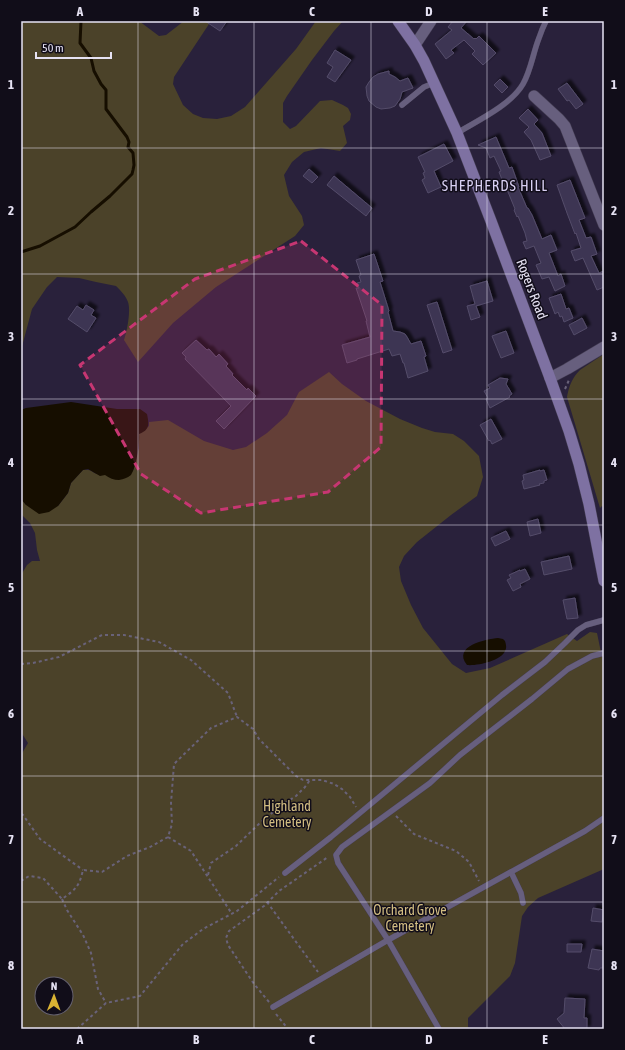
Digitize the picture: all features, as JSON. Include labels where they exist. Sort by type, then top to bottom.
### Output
[{"type":"main road","name":"Rogers Road","points":[[398,21],[415,45],[424,62],[457,133],[550,378],[579,464],[589,504],[604,581]]},
{"type":"street","points":[[415,45],[431,21]]},
{"type":"street","points":[[534,96],[559,118],[565,126],[604,225]]},
{"type":"street","points":[[550,378],[604,347]]},
{"type":"lane","points":[[457,133],[498,108],[519,90],[531,66],[539,38],[546,21]]},
{"type":"lane","points":[[402,105],[424,87],[434,83]]},
{"type":"lane","points":[[285,873],[502,695],[545,662],[578,630],[586,625],[604,620]]},
{"type":"lane","points":[[439,1029],[388,940],[338,863],[336,855],[342,847],[430,783],[460,755],[568,669],[592,656],[604,653]]},
{"type":"lane","points":[[273,1006],[388,940],[586,831],[604,818]]},
{"type":"lane","points":[[510,872],[521,893],[523,903]]},
{"type":"path","points":[[21,664],[34,663],[59,657],[102,635],[124,634],[158,642],[191,660],[228,693],[237,717],[253,729],[259,739],[296,776],[303,780],[322,780],[334,784],[342,789],[360,812]]},
{"type":"path","points":[[21,814],[24,815],[40,839],[83,870],[102,872],[127,856],[150,847],[168,837],[172,824],[171,803],[174,764],[211,728],[237,717]]},
{"type":"path","points":[[208,875],[211,863],[236,846],[262,821],[296,796],[310,780]]},
{"type":"path","points":[[392,812],[414,834],[456,851],[469,862],[482,888]]},
{"type":"path","points":[[168,837],[191,851],[232,914]]},
{"type":"path","points":[[288,1029],[277,1015],[273,1006],[254,984],[234,955],[226,942],[226,938],[229,931],[260,909],[279,891],[328,857],[338,852]]},
{"type":"path","points":[[62,899],[75,890],[81,881],[83,870]]},
{"type":"path","points":[[77,1029],[106,1003],[140,996],[183,944],[203,929],[237,911],[285,873]]},
{"type":"path","points":[[21,881],[29,876],[42,878],[62,899],[67,910],[83,934],[91,953],[98,988],[106,1003]]},
{"type":"path","points":[[267,902],[322,978]]},
{"type":"highlighted area","points":[[301,241],[382,305],[381,447],[328,492],[201,513],[141,474],[80,365],[195,279]]},
{"type":"green space","points":[[21,21],[139,21],[159,36],[166,35],[184,21],[211,21],[174,77],[173,84],[183,105],[193,114],[203,118],[217,119],[231,116],[245,107],[296,49],[316,21],[343,21],[312,60],[283,103],[283,122],[290,129],[296,126],[320,101],[332,100],[348,108],[351,114],[350,120],[343,126],[347,143],[340,151],[321,148],[304,152],[292,162],[284,175],[289,196],[302,216],[304,225],[295,236],[216,287],[173,323],[138,362],[124,340],[129,316],[129,306],[124,295],[116,286],[79,278],[57,277],[47,287],[32,309],[21,350]]},
{"type":"green space","points":[[604,354],[604,508],[602,506],[600,508],[567,397],[571,382],[577,373]]},
{"type":"green space","points":[[329,372],[342,384],[366,401],[400,419],[422,428],[435,432],[453,434],[464,441],[479,456],[483,477],[477,496],[417,542],[404,556],[399,567],[401,581],[423,628],[452,664],[466,673],[490,668],[567,634],[577,641],[590,632],[597,633],[604,667],[604,869],[538,898],[528,907],[522,916],[515,963],[510,976],[468,1018],[468,1027],[470,1029],[21,1029],[21,755],[28,743],[21,732],[21,575],[27,565],[32,561],[40,561],[35,533],[30,523],[21,514],[21,499],[26,505],[58,506],[68,493],[71,483],[83,470],[89,470],[96,474],[111,474],[133,471],[139,448],[139,434],[149,426],[149,422],[168,420],[204,441],[233,450],[246,447],[267,433],[287,415],[299,392]]},
{"type":"shaded area","points":[[71,402],[117,409],[140,409],[147,414],[148,426],[145,431],[139,434],[137,455],[131,475],[124,479],[117,480],[105,475],[100,476],[88,469],[83,470],[71,483],[68,493],[58,506],[49,512],[39,514],[26,505],[21,499],[21,410]]},
{"type":"shaded area","points":[[498,638],[505,641],[506,649],[503,655],[488,662],[477,665],[467,665],[464,658],[464,653],[467,648],[479,642]]},
{"type":"building","points":[[205,21],[227,21],[220,31]]},
{"type":"building","points":[[453,21],[467,21],[461,28],[474,39],[479,36],[496,53],[483,65],[472,54],[475,51],[464,40],[451,50],[454,53],[446,59],[435,44],[452,30],[448,27]]},
{"type":"building","points":[[335,50],[351,60],[335,82],[327,77],[333,67],[327,63]]},
{"type":"building","points":[[389,71],[389,74],[400,81],[408,78],[413,88],[402,92],[400,99],[395,106],[381,109],[369,101],[366,87],[373,77]]},
{"type":"building","points":[[500,79],[508,87],[502,93],[494,85]]},
{"type":"building","points":[[567,83],[583,104],[576,109],[569,100],[567,101],[558,89]]},
{"type":"building","points":[[528,109],[538,120],[534,124],[542,133],[551,156],[540,160],[531,140],[524,132],[529,127],[519,118]]},
{"type":"building","points":[[496,137],[509,168],[512,167],[518,187],[542,239],[551,235],[557,250],[549,253],[558,276],[561,274],[565,286],[555,291],[549,277],[542,279],[536,265],[541,263],[534,246],[526,249],[523,242],[527,241],[525,233],[514,210],[515,209],[499,172],[501,171],[494,156],[490,158],[486,148],[478,145]]},
{"type":"building","points":[[444,144],[453,161],[434,171],[441,187],[428,193],[422,180],[425,178],[423,173],[425,172],[418,157]]},
{"type":"building","points":[[309,169],[318,177],[312,183],[303,176]]},
{"type":"building","points":[[334,176],[372,208],[366,216],[327,185]]},
{"type":"building","points":[[570,180],[585,218],[579,220],[586,238],[591,237],[597,254],[591,256],[599,273],[604,271],[604,287],[597,290],[583,258],[575,261],[571,251],[581,248],[557,185]]},
{"type":"building","points":[[374,254],[383,281],[380,282],[389,311],[393,331],[405,334],[411,344],[421,341],[426,356],[424,357],[428,371],[408,378],[400,354],[392,356],[389,349],[347,363],[342,345],[370,337],[367,321],[356,288],[359,288],[357,283],[361,282],[359,276],[361,275],[356,260]]},
{"type":"building","points":[[487,281],[493,301],[476,306],[480,317],[471,320],[467,306],[475,304],[470,286]]},
{"type":"building","points":[[561,294],[566,309],[569,308],[573,318],[564,322],[562,316],[560,317],[558,312],[555,314],[549,298]]},
{"type":"building","points":[[437,302],[452,350],[443,353],[427,305]]},
{"type":"building","points":[[86,305],[94,310],[91,315],[96,318],[87,332],[68,319],[77,306],[83,310]]},
{"type":"building","points":[[582,318],[587,328],[574,335],[569,325]]},
{"type":"building","points":[[506,331],[514,353],[501,358],[492,336]]},
{"type":"building","points":[[196,340],[207,350],[209,349],[216,357],[219,354],[228,364],[226,366],[233,374],[232,375],[247,390],[248,388],[256,396],[224,429],[216,421],[231,406],[185,359],[186,357],[182,353]]},
{"type":"building","points":[[500,378],[508,379],[506,384],[512,394],[509,396],[510,397],[490,408],[486,399],[488,398],[484,391],[490,388],[488,385]]},
{"type":"building","points":[[491,419],[502,439],[492,444],[480,425]]},
{"type":"building","points":[[544,470],[547,480],[544,481],[544,483],[539,484],[540,485],[524,489],[522,481],[524,480],[523,475]]},
{"type":"building","points":[[538,519],[541,533],[530,536],[527,522]]},
{"type":"building","points":[[506,531],[510,539],[495,546],[491,538]]},
{"type":"building","points":[[569,556],[572,569],[544,575],[541,562]]},
{"type":"building","points":[[525,569],[530,579],[520,584],[521,587],[513,591],[507,580],[511,578],[509,575]]},
{"type":"building","points":[[575,598],[578,618],[567,619],[563,600]]},
{"type":"building","points":[[593,908],[604,910],[602,922],[591,921]]},
{"type":"building","points":[[567,944],[582,944],[581,952],[567,952]]},
{"type":"building","points":[[592,949],[604,951],[603,968],[600,968],[599,970],[588,968]]},
{"type":"building","points":[[565,998],[585,999],[584,1018],[587,1018],[587,1029],[565,1029],[557,1019],[564,1013]]},
{"type":"waterway","points":[[21,252],[40,246],[75,227],[132,174],[134,165],[133,153],[128,147],[129,142],[127,137],[106,109],[106,90],[94,71],[91,58],[80,43],[81,21]]},
{"type":"district","name":"SHEPHERDS HILL","points":[[495,185]]},
{"type":"park label","name":"Highland Cemetery","points":[[287,814]]},
{"type":"park label","name":"Orchard Grove Cemetery","points":[[410,918]]}]
